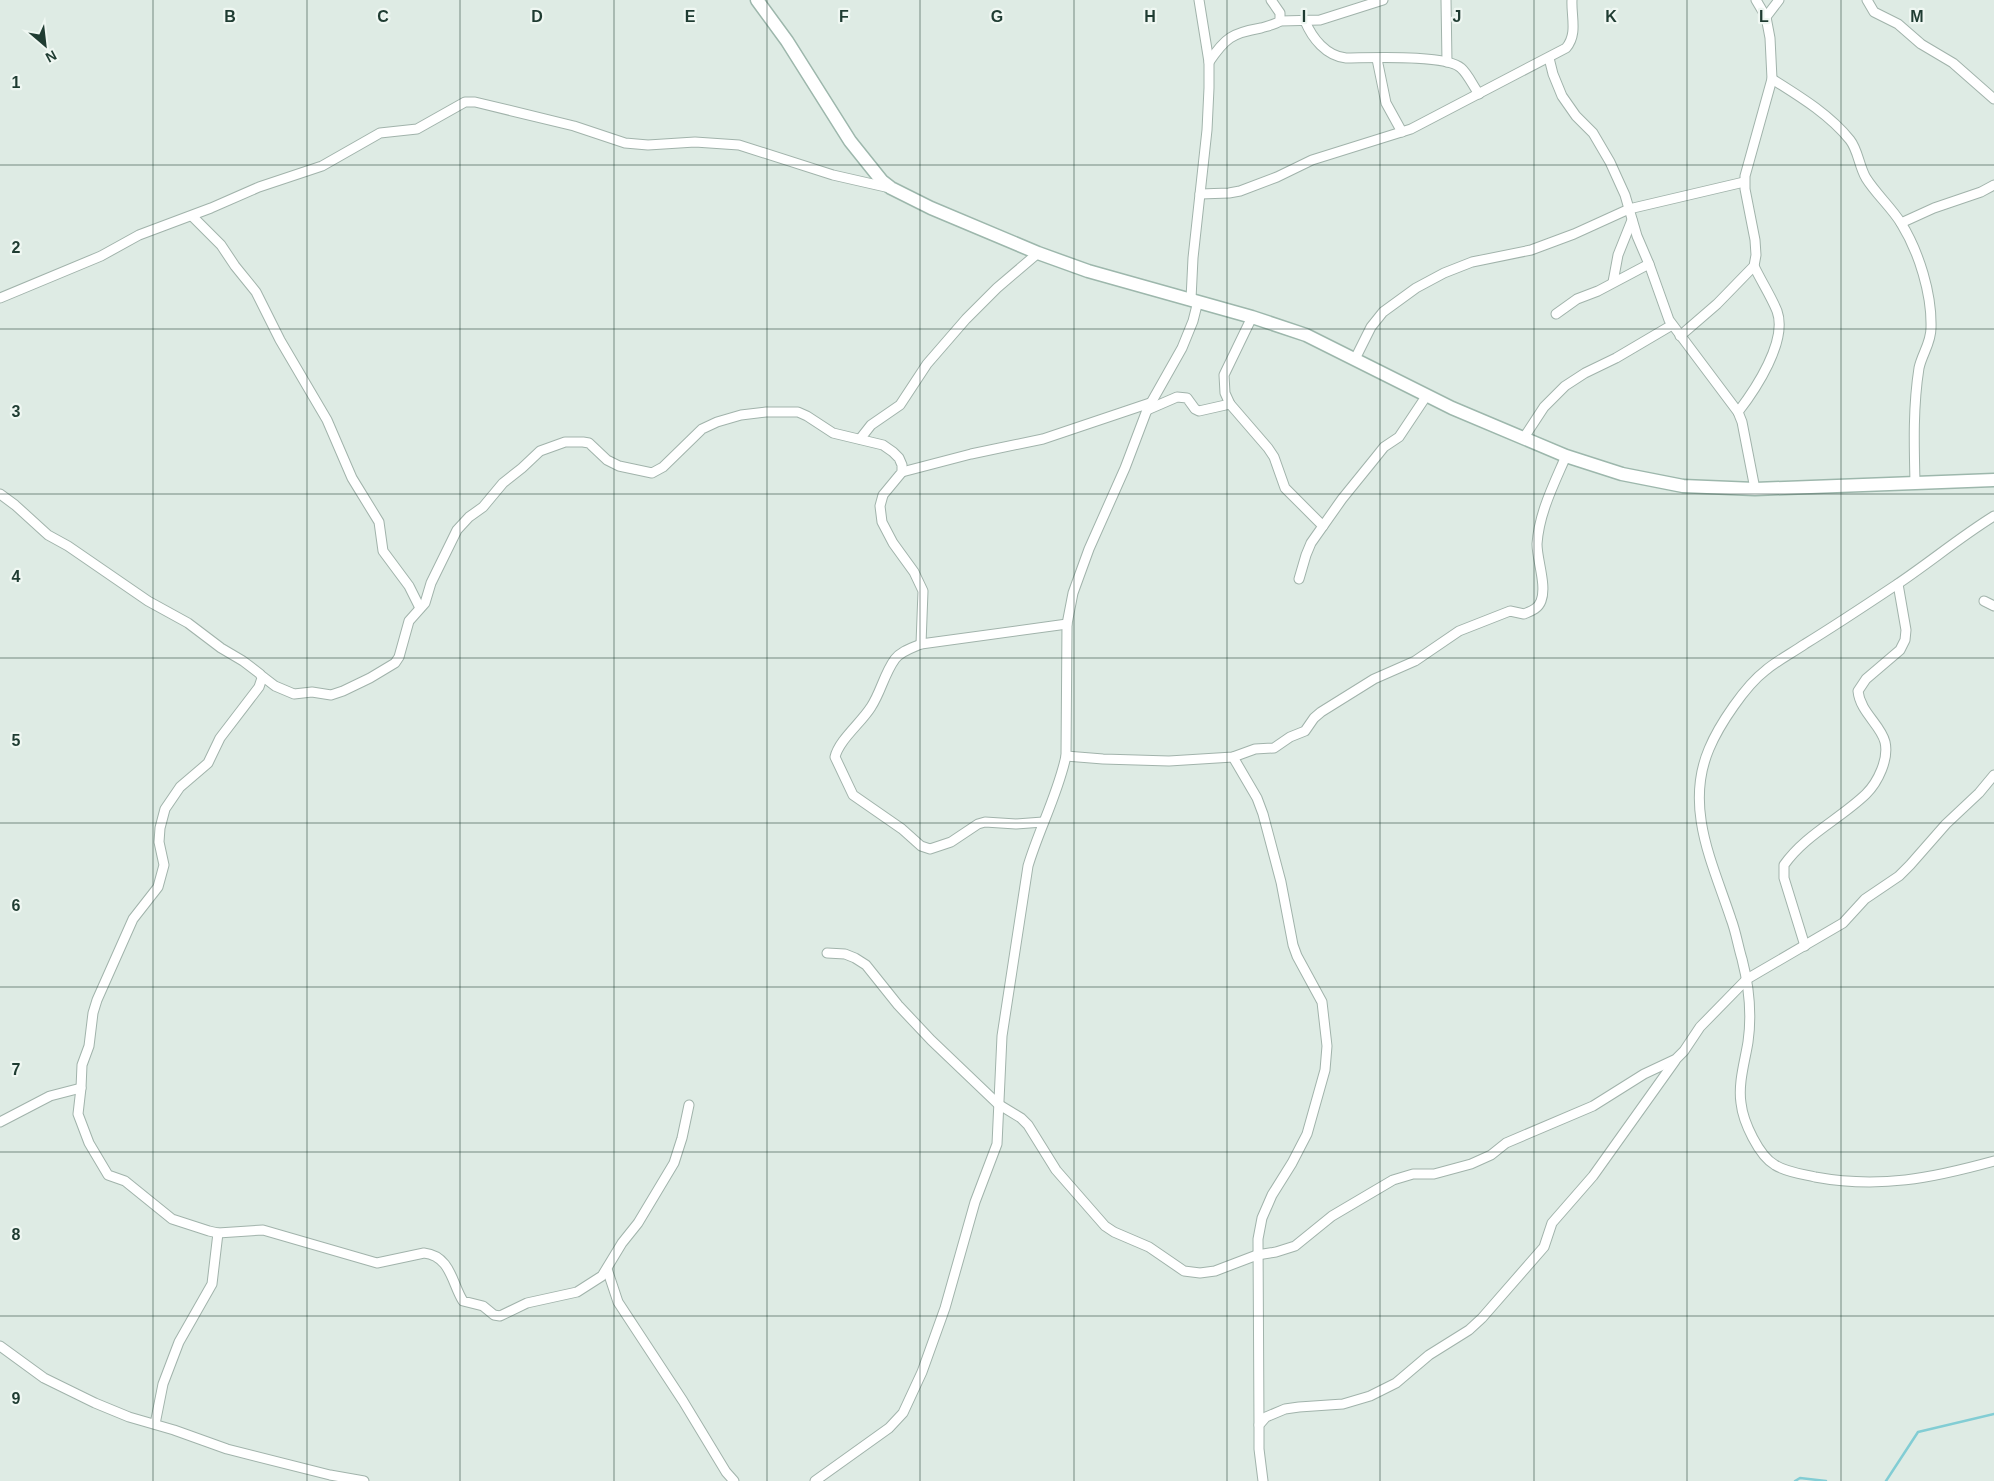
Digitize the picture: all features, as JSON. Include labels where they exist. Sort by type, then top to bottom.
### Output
[{"type":"street","points":[[757,0],[787,41],[850,141],[876,175],[891,188],[931,208],[1038,253],[1088,271],[1252,317],[1306,335],[1452,408],[1522,439],[1566,456],[1622,474],[1683,486],[1755,489],[1994,480]]},
{"type":"street","points":[[815,1481],[889,1428],[903,1414],[912,1396],[945,1308],[975,1202],[997,1144],[1002,1036],[1028,866],[1062,775],[1066,756],[1067,624],[1073,593],[1125,468],[1148,406],[1182,348],[1193,321],[1200,194],[1207,130],[1209,62],[1199,0]]},
{"type":"street","points":[[1271,0],[1280,13],[1280,21]]},
{"type":"street","points":[[1209,62],[1230,36],[1240,32],[1272,25],[1280,21],[1305,21],[1326,18],[1383,0]]},
{"type":"street","points":[[1446,0],[1447,62]]},
{"type":"street","points":[[1200,194],[1240,191],[1267,182],[1312,160],[1417,127],[1566,48],[1570,43],[1574,24],[1572,0]]},
{"type":"street","points":[[1680,336],[1723,298],[1754,266],[1756,255],[1755,240],[1744,182],[1746,168],[1772,79],[1770,38],[1766,17],[1756,0]]},
{"type":"street","points":[[1766,17],[1779,0]]},
{"type":"street","points":[[1868,0],[1874,12],[1898,24],[1921,44],[1953,62],[1994,99]]},
{"type":"street","points":[[1305,21],[1320,45],[1334,56],[1377,59],[1430,59],[1447,62],[1462,68],[1479,94]]},
{"type":"street","points":[[1549,58],[1552,74],[1562,96],[1576,116],[1593,133],[1610,162],[1672,325],[1738,412],[1742,422],[1755,489]]},
{"type":"street","points":[[1377,59],[1386,103],[1402,132]]},
{"type":"street","points":[[1772,79],[1819,111],[1853,144],[1865,176],[1901,223],[1922,272],[1928,296],[1932,329],[1920,366],[1916,399],[1915,482]]},
{"type":"street","points":[[0,298],[101,256],[139,235],[192,216],[259,187],[322,166],[380,133],[417,129],[444,112],[465,102],[574,126],[625,143],[648,146],[695,142],[739,146],[865,184],[891,188]]},
{"type":"street","points":[[1354,359],[1370,327],[1382,312],[1416,288],[1472,262],[1530,250],[1574,234],[1629,210],[1744,182]]},
{"type":"street","points":[[1901,223],[1994,185]]},
{"type":"street","points":[[192,216],[220,245],[234,266],[256,292],[280,340],[327,420],[352,478],[379,522],[383,551],[409,586],[420,608]]},
{"type":"street","points":[[1613,282],[1618,255],[1632,220]]},
{"type":"street","points":[[860,439],[871,425],[900,405],[927,364],[972,313],[996,288],[1038,253]]},
{"type":"street","points":[[1556,314],[1577,298],[1592,294],[1650,264]]},
{"type":"street","points":[[1738,412],[1753,391],[1773,354],[1778,324],[1777,310],[1754,266]]},
{"type":"street","points":[[1252,317],[1224,374],[1225,393],[1230,404],[1274,457],[1285,488],[1323,526]]},
{"type":"street","points":[[1522,439],[1544,408],[1565,386],[1672,325]]},
{"type":"street","points":[[1299,579],[1308,548],[1323,526],[1384,447],[1399,437],[1427,395]]},
{"type":"street","points":[[921,644],[923,590],[914,572],[893,543],[882,522],[880,506],[883,495],[902,472],[971,454],[1043,439],[1180,396],[1189,399],[1197,411],[1230,404]]},
{"type":"street","points":[[0,494],[15,505],[48,536],[68,546],[148,601],[188,623],[275,686],[294,694],[312,692],[331,695],[343,691],[395,663],[399,657],[409,621],[425,603],[431,583],[462,524],[483,507],[495,491],[533,456],[549,446],[565,442],[589,443],[612,463],[640,472],[652,473],[663,467],[702,429],[717,422],[741,415],[787,411],[807,416],[833,433],[882,445],[894,452],[902,465],[902,472]]},
{"type":"street","points":[[1066,756],[1169,761],[1233,757],[1254,749],[1274,748],[1290,737],[1306,731],[1314,718],[1321,712],[1374,679],[1415,661],[1459,631],[1510,611],[1524,614],[1538,608],[1542,600],[1543,591],[1539,567],[1538,536],[1546,504],[1566,456]]},
{"type":"street","points":[[1994,516],[1968,532],[1898,584],[1765,670],[1738,700],[1709,748],[1700,774],[1699,798],[1706,848],[1732,922],[1747,979],[1750,1008],[1749,1038],[1740,1101],[1751,1133],[1768,1160],[1776,1166],[1799,1174],[1828,1179],[1874,1183],[1917,1180],[1994,1162]]},
{"type":"street","points":[[1805,946],[1784,878],[1784,864],[1803,843],[1867,793],[1880,773],[1886,751],[1885,741],[1864,707],[1858,691],[1866,678],[1900,650],[1905,640],[1906,630],[1898,584]]},
{"type":"street","points":[[1984,601],[1994,606]]},
{"type":"street","points":[[1043,822],[1016,824],[984,822],[951,842],[930,849],[920,846],[902,829],[853,794],[836,757],[837,751],[872,707],[896,658],[906,651],[921,644],[1067,624]]},
{"type":"street","points":[[262,676],[262,682],[259,687],[220,738],[208,763],[180,787],[165,809],[160,828],[159,842],[164,868],[158,887],[133,919],[97,1000],[93,1013],[90,1046],[82,1065],[82,1088],[78,1111],[88,1143],[108,1174],[124,1181],[172,1219],[218,1233],[263,1230],[377,1263],[424,1253],[430,1254],[445,1265],[452,1275],[463,1301],[483,1306],[496,1316],[500,1316],[527,1303],[577,1292],[597,1280],[607,1269],[622,1243],[638,1223],[674,1163],[689,1105]]},
{"type":"street","points":[[1233,757],[1257,798],[1263,814],[1281,882],[1293,945],[1322,1002],[1328,1046],[1325,1070],[1307,1134],[1272,1195],[1262,1218],[1258,1239],[1259,1449],[1263,1481]]},
{"type":"street","points":[[1259,1425],[1266,1416],[1274,1412],[1298,1407],[1344,1404],[1370,1396],[1396,1382],[1429,1355],[1469,1330],[1482,1318],[1544,1247],[1552,1223],[1592,1176],[1700,1027],[1747,979],[1843,923],[1865,899],[1899,876],[1994,775]]},
{"type":"street","points":[[827,953],[850,956],[866,965],[898,1005],[931,1040],[998,1104],[1021,1118],[1028,1125],[1056,1170],[1082,1202],[1111,1230],[1149,1247],[1184,1271],[1200,1273],[1215,1271],[1257,1256],[1295,1246],[1332,1216],[1393,1180],[1413,1174],[1434,1174],[1471,1164],[1491,1155],[1506,1143],[1593,1106],[1644,1074],[1676,1059]]},
{"type":"street","points":[[0,1122],[50,1096],[82,1088]]},
{"type":"street","points":[[155,1424],[163,1384],[174,1354],[212,1284],[218,1233]]},
{"type":"street","points":[[607,1269],[618,1302],[683,1401],[726,1472],[734,1481]]},
{"type":"street","points":[[0,1346],[44,1378],[129,1417],[227,1449],[330,1475],[364,1481]]},
{"type":"waterway","points":[[1886,1481],[1918,1432],[1994,1414]]},
{"type":"waterway","points":[[1795,1481],[1800,1478],[1826,1481]]}]
